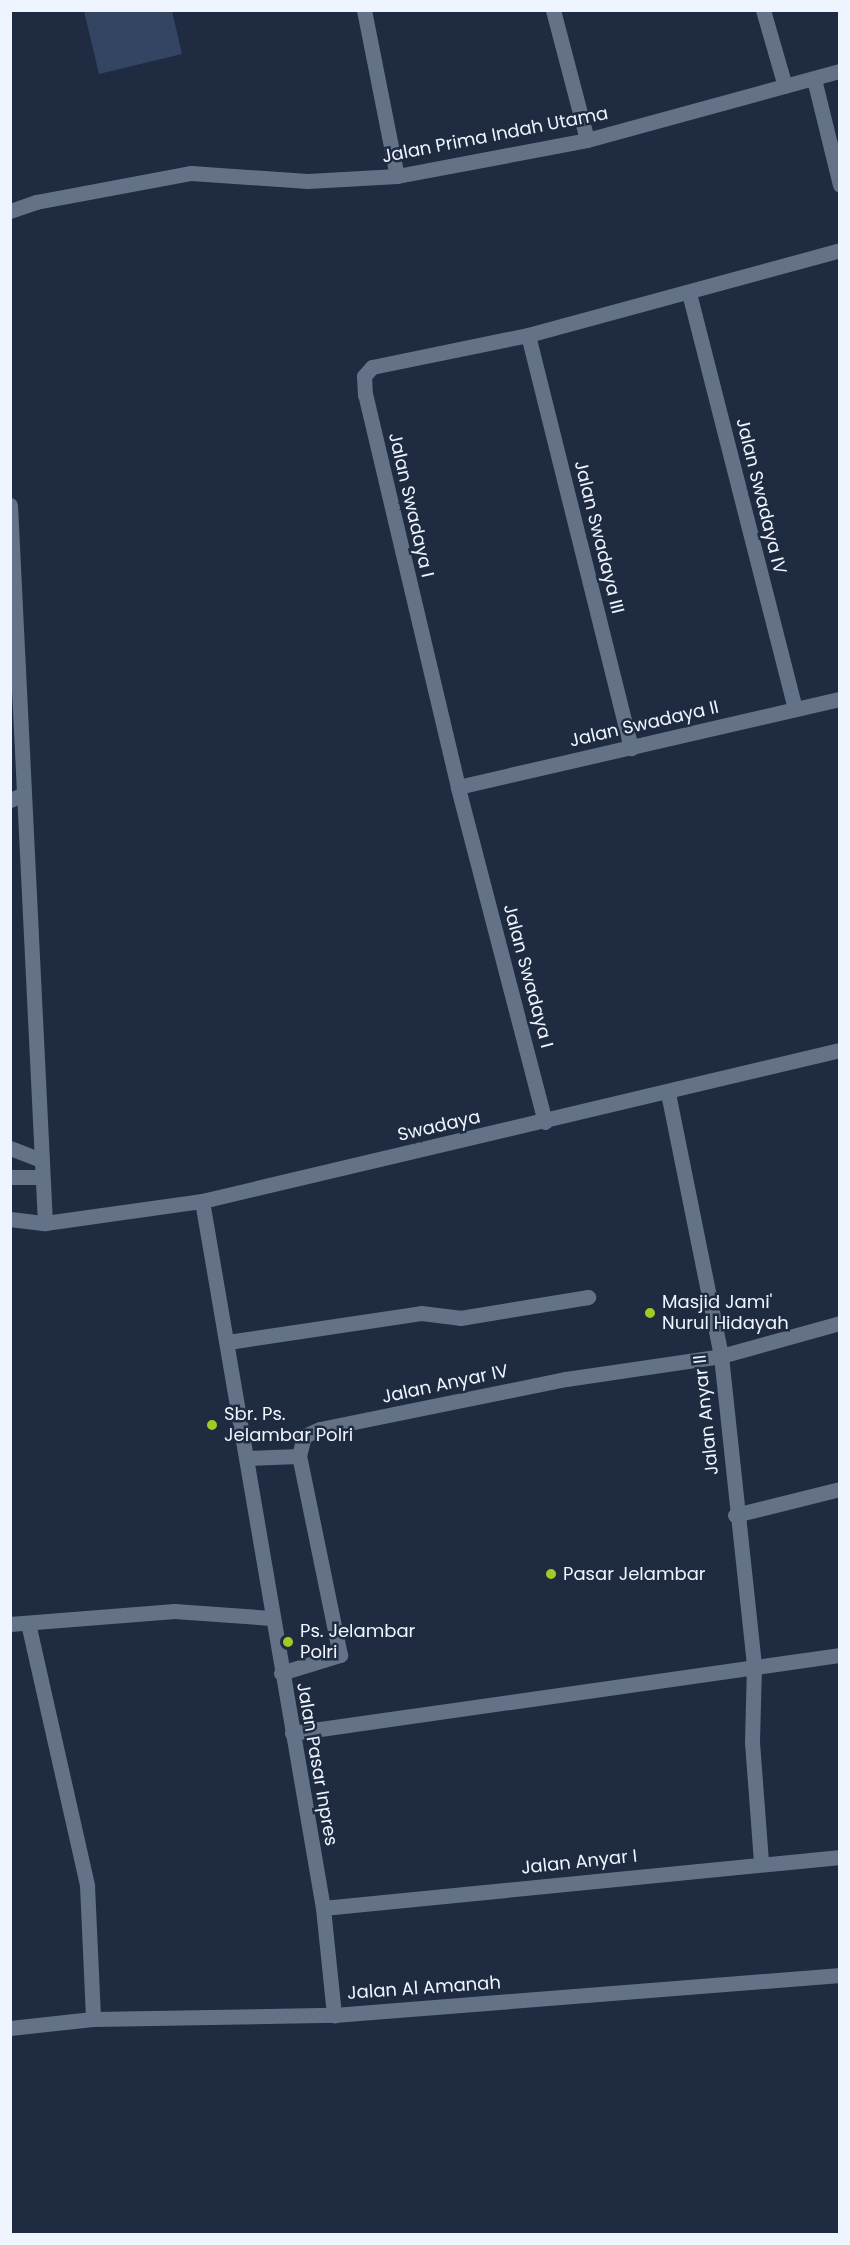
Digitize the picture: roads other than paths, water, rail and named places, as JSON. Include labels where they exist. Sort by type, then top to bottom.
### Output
[{"type":"street","points":[[364,10],[397,176]]},
{"type":"street","points":[[553,10],[587,140]]},
{"type":"street","points":[[764,10],[785,86]]},
{"type":"street","name":"Jalan Prima Indah Utama","points":[[10,211],[36,202],[191,172],[308,181],[397,176],[587,140],[840,71]]},
{"type":"street","points":[[814,79],[840,185]]},
{"type":"street","name":"Jalan Swadaya I","points":[[545,1122],[458,787],[364,376],[372,367],[528,335],[840,250]]},
{"type":"street","name":"Jalan Swadaya IV","points":[[689,293],[795,710]]},
{"type":"street","name":"Jalan Swadaya III","points":[[528,335],[631,748]]},
{"type":"street","points":[[10,506],[17,797],[45,1224]]},
{"type":"street","name":"Jalan Swadaya II","points":[[458,787],[840,699]]},
{"type":"street","name":"Swadaya","points":[[10,1219],[45,1224],[202,1201],[668,1093],[840,1050]]},
{"type":"street","name":"Jalan Anyar II","points":[[668,1093],[721,1356],[735,1515],[754,1665],[752,1742],[761,1862]]},
{"type":"street","points":[[10,1148],[42,1160]]},
{"type":"street","points":[[10,1178],[42,1176]]},
{"type":"street","name":"Jalan Pasar Inpres","points":[[202,1201],[248,1458],[271,1618],[323,1908],[334,2015]]},
{"type":"street","points":[[228,1342],[421,1313],[460,1318],[588,1297]]},
{"type":"street","name":"Jalan Anyar IV","points":[[300,1456],[304,1436],[320,1429],[566,1379],[721,1356],[840,1323]]},
{"type":"street","points":[[248,1458],[300,1456],[340,1655],[281,1673]]},
{"type":"street","points":[[735,1515],[840,1489]]},
{"type":"street","points":[[10,1624],[174,1611],[271,1618]]},
{"type":"street","points":[[27,1623],[87,1885],[93,2019]]},
{"type":"street","points":[[292,1733],[754,1665],[840,1655]]},
{"type":"street","name":"Jalan Anyar I","points":[[323,1908],[761,1862],[840,1857]]},
{"type":"street","name":"Jalan Al Amanah","points":[[10,2028],[93,2019],[334,2015],[840,1975]]},
{"type":"place","name":"Masjid Jami' Nurul Hidayah","points":[[650,1313]]},
{"type":"place","name":"Sbr. Ps. Jelambar Polri","points":[[212,1425]]},
{"type":"place","name":"Pasar Jelambar","points":[[551,1574]]},
{"type":"place","name":"Ps. Jelambar Polri","points":[[288,1642]]}]
